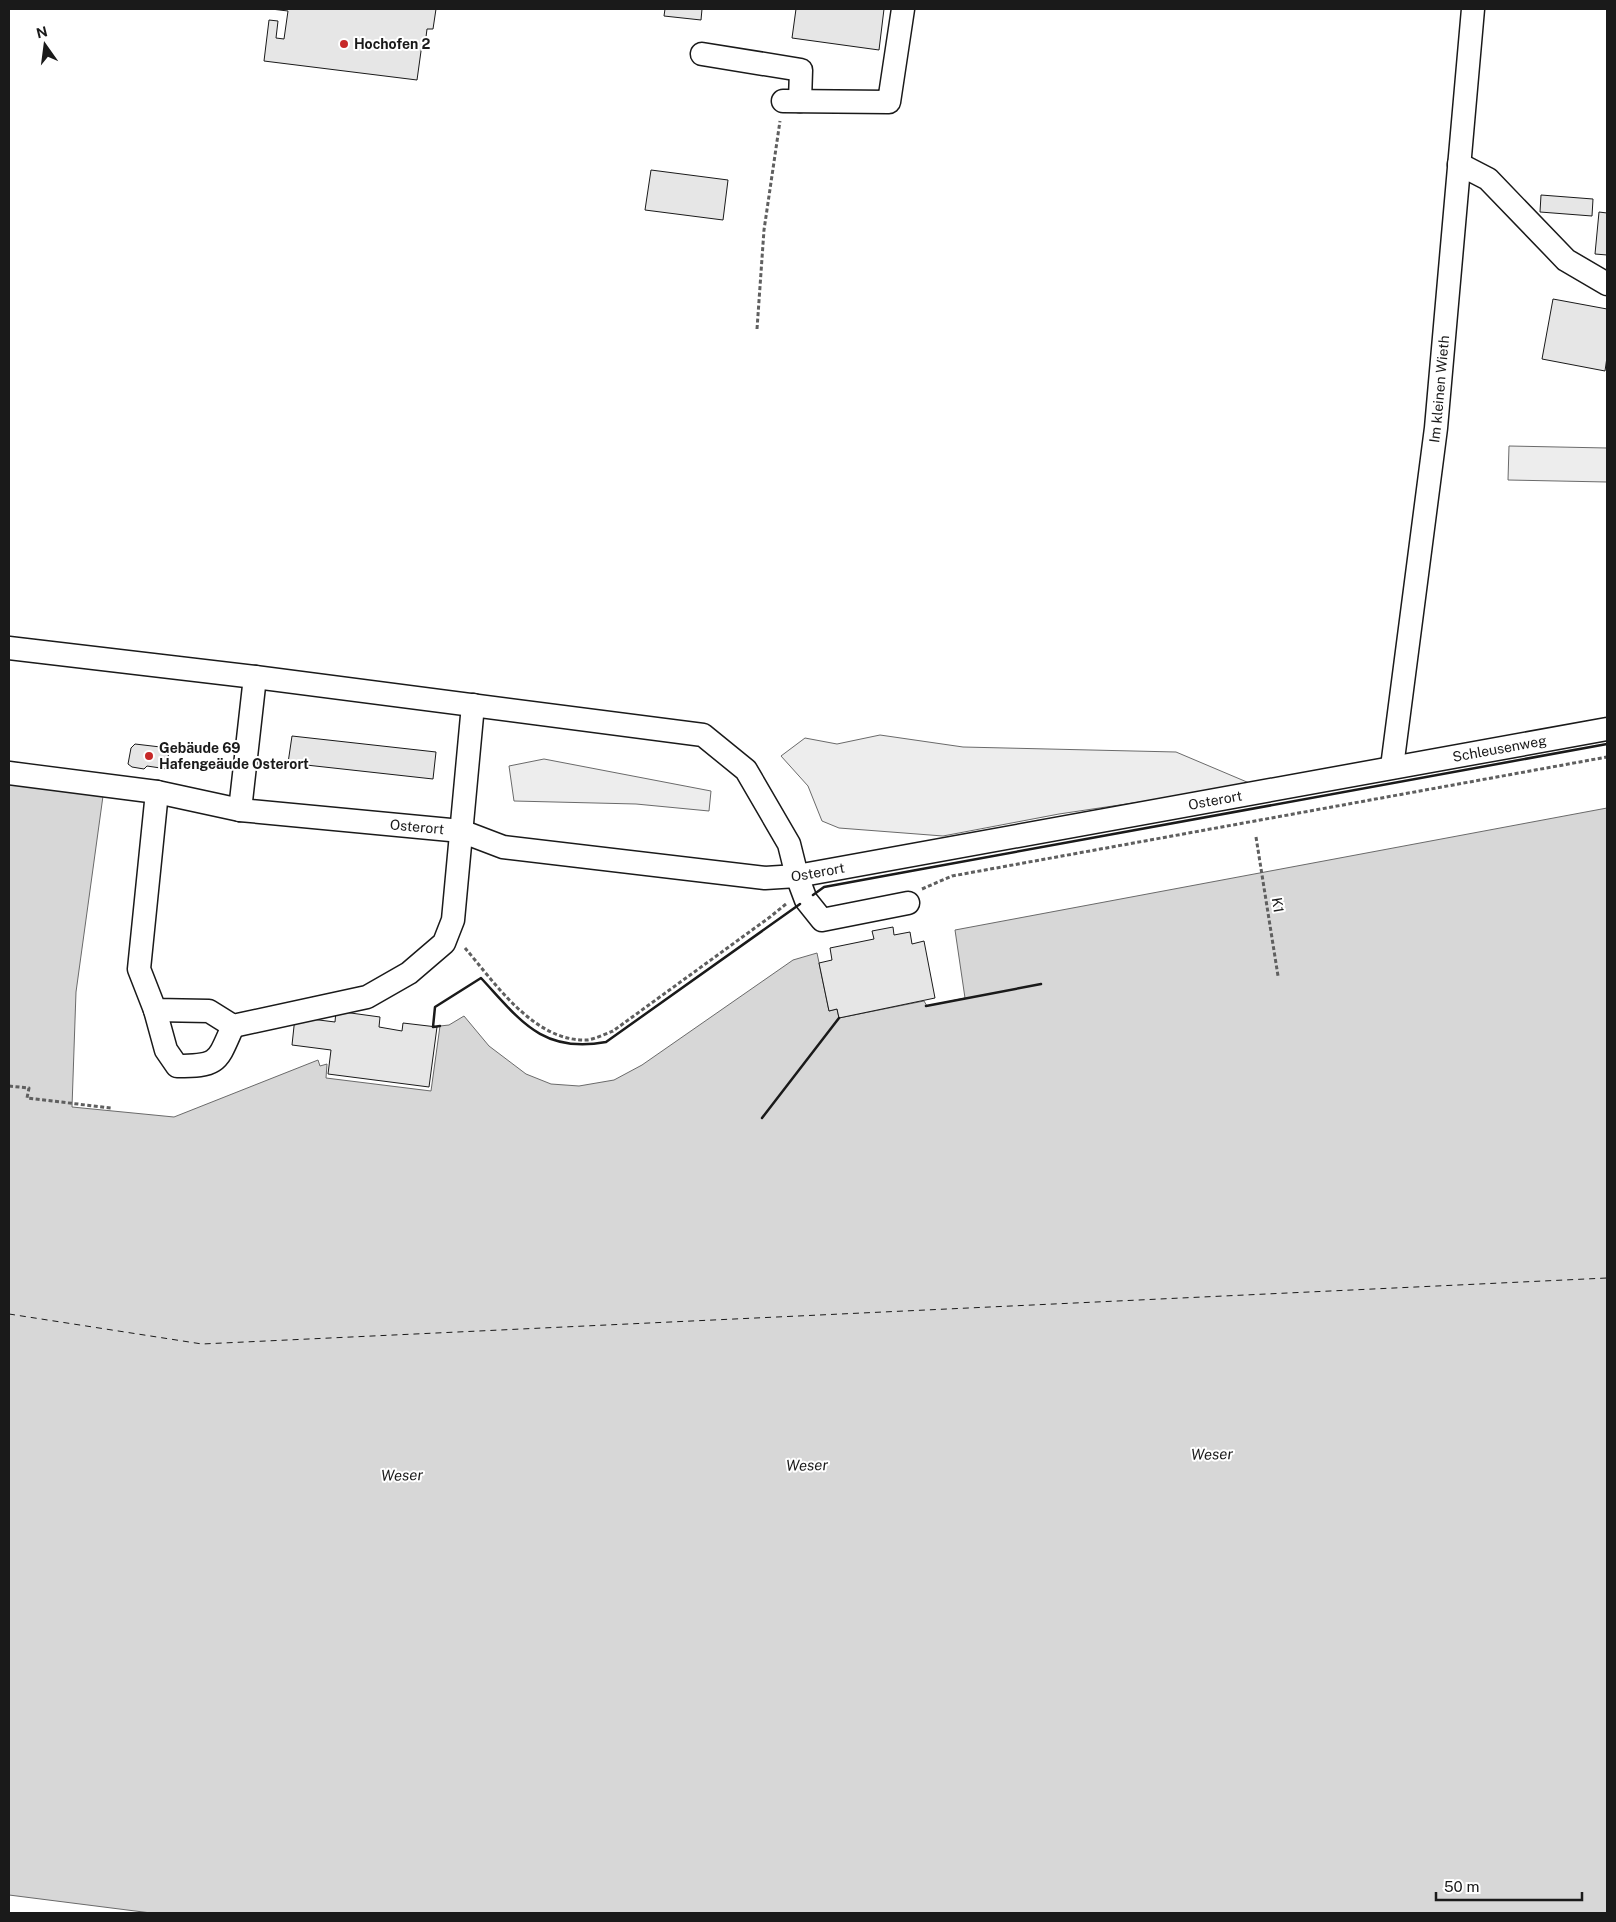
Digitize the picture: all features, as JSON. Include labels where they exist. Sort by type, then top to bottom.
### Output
[{"type":"street","points":[[702,54],[802,70],[792,101],[889,102],[903,9]]},
{"type":"street","name":"Im kleinen Wieth","points":[[1392,767],[1436,428],[1473,9]]},
{"type":"street","points":[[1459,164],[1488,179],[1566,260],[1607,284]]},
{"type":"street","points":[[9,648],[255,677],[703,735],[746,770],[789,844],[797,876],[806,900],[822,920],[908,903]]},
{"type":"street","points":[[240,810],[255,677]]},
{"type":"street","points":[[155,1010],[209,1011],[233,1026],[367,996],[409,973],[444,942],[453,920],[458,883],[473,705]]},
{"type":"street","name":"Schleusenweg","points":[[1392,767],[1607,729]]},
{"type":"street","name":"Osterort","points":[[9,773],[157,792],[240,810],[461,831],[503,847],[765,878],[797,876],[1392,767]]},
{"type":"street","points":[[157,792],[138,969],[155,1010],[166,1050],[177,1066],[202,1066],[219,1057],[233,1026]]},
{"type":"path","points":[[756,329],[764,230],[792,101]]},
{"type":"path","points":[[908,903],[917,891],[952,876],[1607,757]]},
{"type":"path","name":"K1","points":[[1256,837],[1278,976]]},
{"type":"path","points":[[450,930],[513,1004],[543,1029],[568,1038],[588,1040],[613,1032],[770,917],[792,898],[797,876]]},
{"type":"path","points":[[9,1086],[29,1088],[27,1098],[111,1108]]},
{"type":"shaded area","points":[[1509,446],[1607,448],[1607,482],[1508,480]]},
{"type":"shaded area","points":[[880,735],[963,747],[1176,752],[1254,785],[1059,814],[943,836],[839,828],[822,821],[808,786],[781,756],[805,738],[837,744]]},
{"type":"shaded area","points":[[544,759],[711,791],[709,811],[636,804],[514,801],[509,766]]},
{"type":"water","name":"Weser","points":[[9,782],[103,796],[76,992],[72,1107],[174,1117],[318,1060],[320,1066],[327,1064],[326,1078],[431,1091],[440,1026],[449,1025],[464,1016],[489,1046],[526,1074],[551,1084],[579,1086],[614,1080],[642,1065],[793,960],[817,953],[829,1011],[837,1009],[839,1018],[924,1001],[927,1006],[965,998],[955,930],[1607,808],[1607,1913],[151,1913],[9,1895]]},
{"type":"building","name":"Hochofen 2","points":[[271,9],[436,9],[433,29],[427,29],[425,45],[422,44],[417,80],[264,61],[269,20],[278,21],[276,38],[284,39],[288,11]]},
{"type":"building","points":[[665,9],[702,9],[701,20],[664,16]]},
{"type":"building","points":[[796,9],[884,9],[879,50],[792,38]]},
{"type":"building","points":[[651,170],[728,180],[723,220],[645,210]]},
{"type":"building","points":[[1541,195],[1593,199],[1592,216],[1540,212]]},
{"type":"building","points":[[1599,212],[1607,213],[1607,255],[1595,254]]},
{"type":"building","points":[[1553,299],[1607,309],[1607,357],[1605,371],[1542,359]]},
{"type":"building","points":[[292,736],[436,752],[433,779],[288,763]]},
{"type":"building","name":"Gebäude 69 Hafengeäude Osterort","points":[[135,744],[169,748],[167,769],[147,766],[144,769],[132,767],[128,764],[131,748]]},
{"type":"building","points":[[893,927],[894,935],[910,932],[912,944],[924,941],[935,998],[839,1018],[837,1009],[829,1011],[819,963],[832,960],[830,948],[874,939],[872,931]]},
{"type":"building","points":[[336,1011],[380,1017],[379,1027],[402,1031],[403,1023],[437,1027],[429,1087],[328,1074],[331,1050],[292,1045],[295,1017],[335,1022]]},
{"type":"ferry route","points":[[9,1314],[202,1344],[1607,1278]]},
{"type":"wall","points":[[813,895],[824,887],[1607,744]]},
{"type":"wall","points":[[440,1026],[433,1027],[435,1007],[481,978],[521,1020],[549,1038],[565,1043],[606,1042],[800,904]]},
{"type":"wall","points":[[926,1006],[1041,984]]},
{"type":"wall","points":[[762,1118],[839,1018]]},
{"type":"place","name":"Hochofen 2","points":[[344,44]]},
{"type":"place","name":"Gebäude 69 Hafengeäude Osterort","points":[[149,756]]}]
